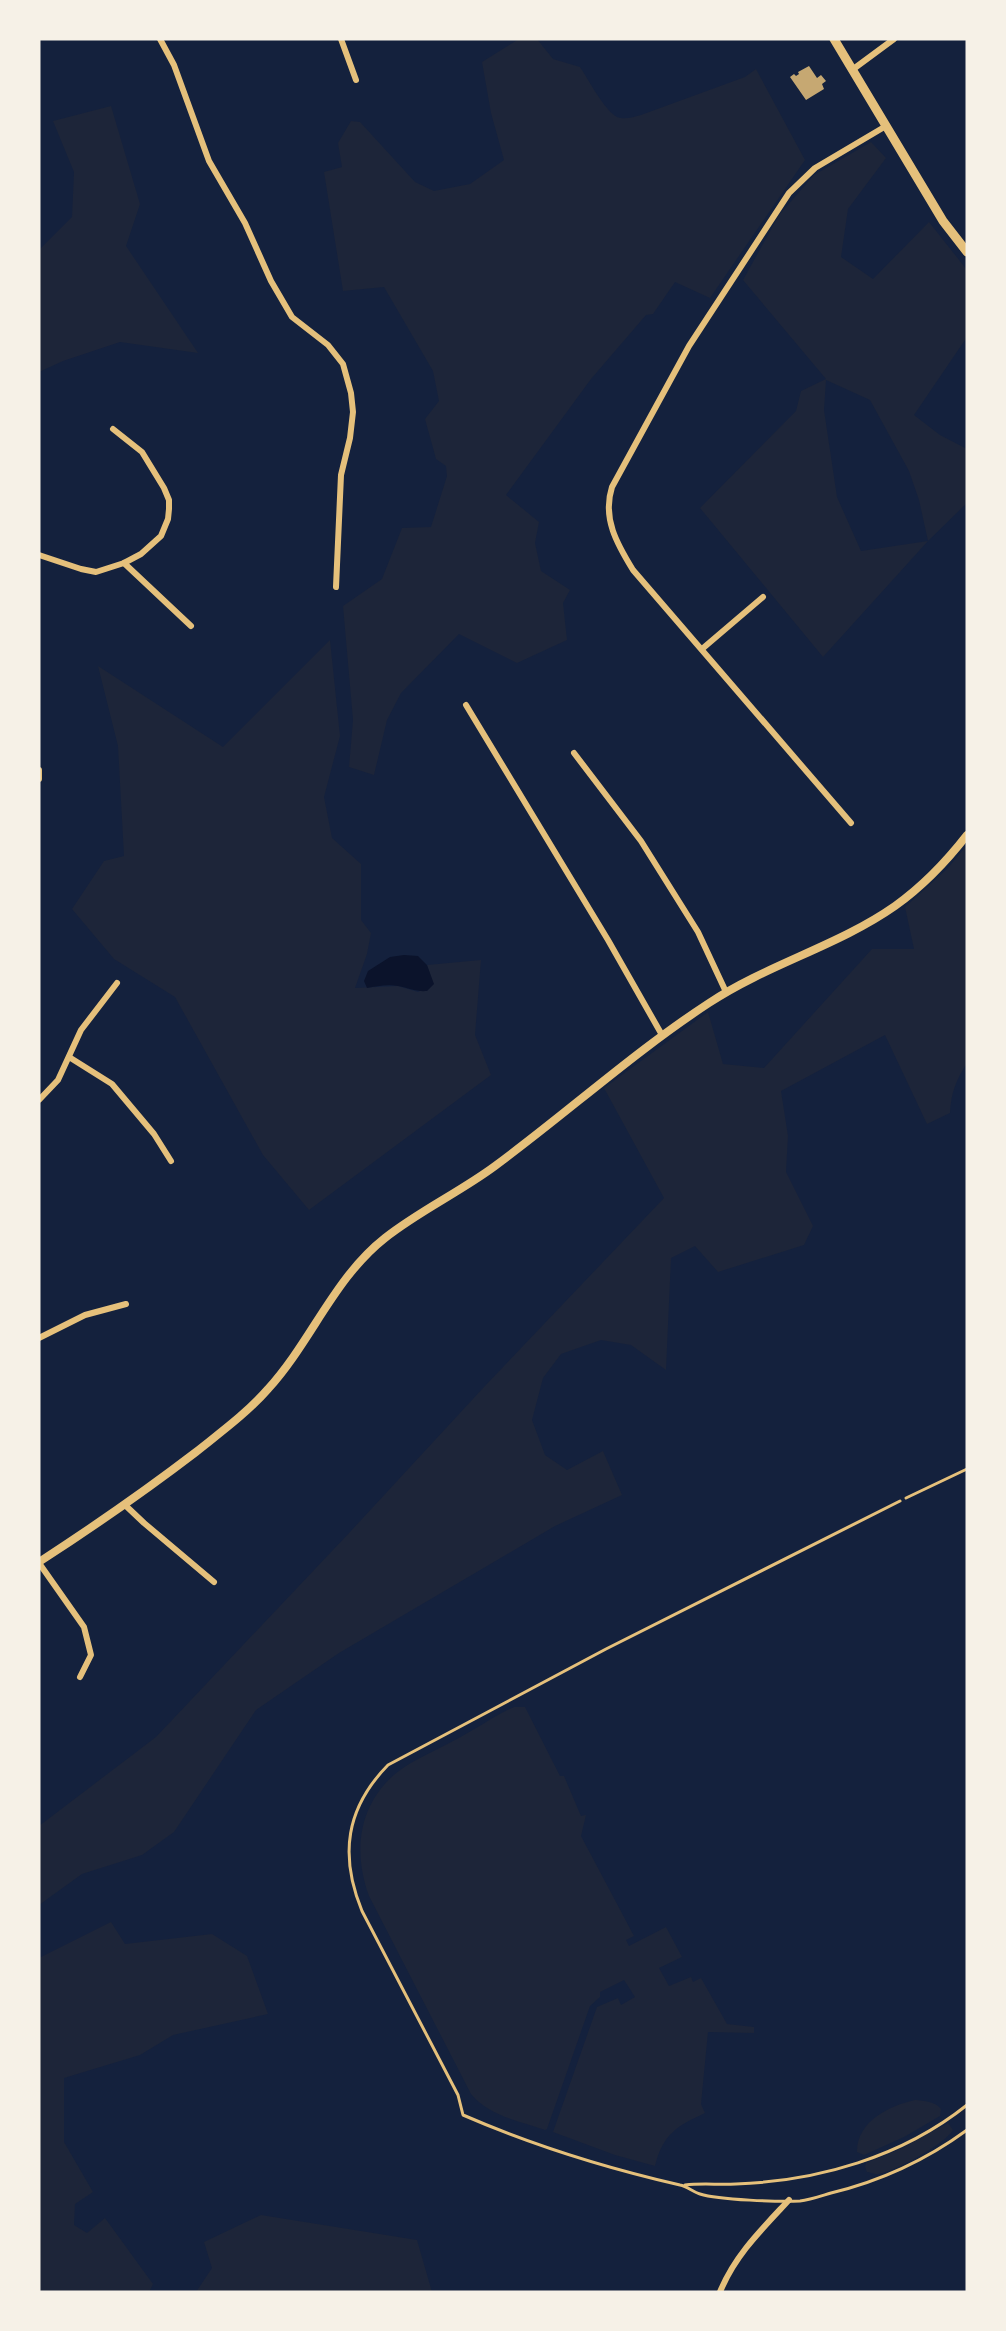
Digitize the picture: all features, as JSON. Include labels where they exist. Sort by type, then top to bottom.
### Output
[{"type":"main road","points":[[834,39],[943,221],[967,252]]},
{"type":"street","points":[[160,39],[174,65],[209,161],[245,224],[271,281],[292,317],[328,345],[344,364],[353,412],[350,438],[341,475],[336,587]]},
{"type":"street","points":[[341,39],[356,80]]},
{"type":"street","points":[[852,70],[894,39]]},
{"type":"street","points":[[851,823],[633,570],[616,542],[608,506],[612,487],[689,346],[789,193],[815,168],[886,126]]},
{"type":"street","points":[[39,555],[96,572],[124,563],[141,554],[160,536],[168,519],[169,500],[142,452],[113,429]]},
{"type":"street","points":[[124,563],[190,626]]},
{"type":"street","points":[[702,649],[763,597]]},
{"type":"street","points":[[466,705],[608,940],[662,1035]]},
{"type":"street","points":[[574,753],[641,841],[698,932],[726,992]]},
{"type":"street","points":[[39,770],[39,779]]},
{"type":"street","points":[[80,1677],[91,1655],[84,1627],[39,1562],[125,1504],[222,1431],[259,1399],[294,1358],[343,1280],[369,1251],[404,1225],[494,1167],[662,1035],[726,992],[860,927],[894,906],[930,878],[967,835]]},
{"type":"street","points":[[39,1100],[58,1080],[81,1030],[117,983]]},
{"type":"street","points":[[69,1057],[112,1084],[154,1134],[171,1161]]},
{"type":"street","points":[[39,1338],[85,1315],[126,1304]]},
{"type":"street","points":[[125,1504],[214,1582]]},
{"type":"street","points":[[720,2292],[727,2274],[746,2246],[789,2200]]},
{"type":"lane","points":[[906,1498],[967,1469]]},
{"type":"lane","points":[[900,1501],[407,1753],[388,1765],[374,1779],[359,1803],[347,1860],[352,1886],[362,1911],[458,2095],[463,2115],[600,2164],[683,2185],[700,2194],[722,2198],[801,2201],[863,2185],[907,2167],[947,2145],[967,2130]]},
{"type":"lane","points":[[683,2185],[735,2184],[799,2178],[856,2164],[906,2142],[954,2115],[967,2105]]},
{"type":"shaded area","points":[[519,39],[537,39],[553,59],[580,67],[612,114],[623,118],[641,115],[745,77],[756,69],[805,160],[710,298],[675,282],[653,314],[646,315],[591,379],[506,495],[539,522],[535,543],[541,571],[570,590],[563,603],[567,640],[517,663],[459,634],[401,693],[387,720],[374,775],[349,767],[353,720],[343,606],[382,579],[402,528],[431,527],[447,476],[446,466],[436,459],[425,419],[439,401],[433,371],[384,287],[343,291],[324,172],[342,167],[338,143],[351,121],[360,122],[415,182],[434,191],[470,184],[504,160],[491,113],[482,62]]},
{"type":"shaded area","points":[[111,106],[140,204],[126,246],[198,353],[120,342],[63,361],[39,372],[39,250],[72,217],[74,172],[53,121]]},
{"type":"shaded area","points":[[871,142],[886,158],[848,209],[841,257],[873,279],[929,222],[967,270],[967,337],[914,415],[940,435],[967,449],[967,503],[928,541],[823,657],[700,508],[796,411],[801,391],[826,379],[743,280],[779,215],[814,175]],"holes":[[[826,380],[870,400],[909,471],[919,500],[928,541],[861,551],[837,497],[824,410]]]},
{"type":"shaded area","points":[[330,640],[340,736],[324,797],[332,838],[361,864],[361,920],[371,933],[367,954],[355,988],[398,986],[418,992],[433,984],[427,965],[481,960],[475,1035],[491,1075],[309,1210],[263,1155],[175,997],[114,959],[72,909],[104,861],[124,856],[118,746],[98,666],[223,747]]},
{"type":"shaded area","points":[[967,845],[967,1063],[955,1087],[950,1113],[927,1124],[885,1035],[781,1091],[788,1136],[786,1172],[813,1226],[804,1245],[718,1272],[695,1246],[671,1258],[666,1370],[631,1345],[601,1340],[561,1354],[543,1378],[532,1420],[545,1455],[567,1470],[603,1451],[622,1495],[555,1526],[339,1653],[256,1710],[174,1832],[142,1855],[82,1874],[39,1905],[39,1826],[156,1737],[664,1198],[604,1088],[708,1012],[723,1064],[764,1068],[872,949],[914,949],[905,907],[947,869]]},
{"type":"shaded area","points":[[418,956],[427,965],[434,984],[427,991],[390,985],[367,988],[364,981],[368,971],[390,957]]},
{"type":"shaded area","points":[[514,1707],[525,1707],[560,1776],[564,1776],[581,1816],[586,1815],[581,1836],[634,1936],[626,1940],[629,1946],[666,1927],[682,1957],[659,1968],[669,1986],[691,1977],[693,1982],[701,1978],[727,2024],[754,2027],[754,2033],[708,2032],[701,2104],[705,2113],[672,2132],[662,2146],[655,2166],[615,2155],[553,2132],[597,2007],[618,1998],[621,2005],[635,1997],[624,1980],[600,1992],[600,1997],[590,2006],[545,2130],[495,2113],[471,2094],[369,1896],[361,1863],[360,1846],[366,1815],[373,1800],[395,1774],[409,1764]]},
{"type":"shaded area","points":[[111,1922],[125,1944],[212,1934],[247,1956],[268,2014],[173,2035],[140,2055],[64,2078],[64,2142],[93,2192],[75,2204],[74,2225],[87,2233],[105,2218],[153,2284],[149,2292],[39,2292],[39,1958]]},
{"type":"shaded area","points":[[915,2100],[935,2104],[941,2109],[940,2116],[904,2137],[864,2155],[857,2152],[858,2141],[868,2124],[885,2111]]},
{"type":"shaded area","points":[[948,2123],[953,2130],[948,2136],[918,2157],[884,2173],[867,2172],[866,2163],[898,2150]]},
{"type":"shaded area","points":[[261,2215],[417,2240],[432,2292],[196,2292],[212,2268],[204,2242]]},
{"type":"building","points":[[809,66],[817,78],[821,75],[826,81],[822,84],[824,89],[806,100],[790,77],[794,74],[796,76],[798,72]]}]
